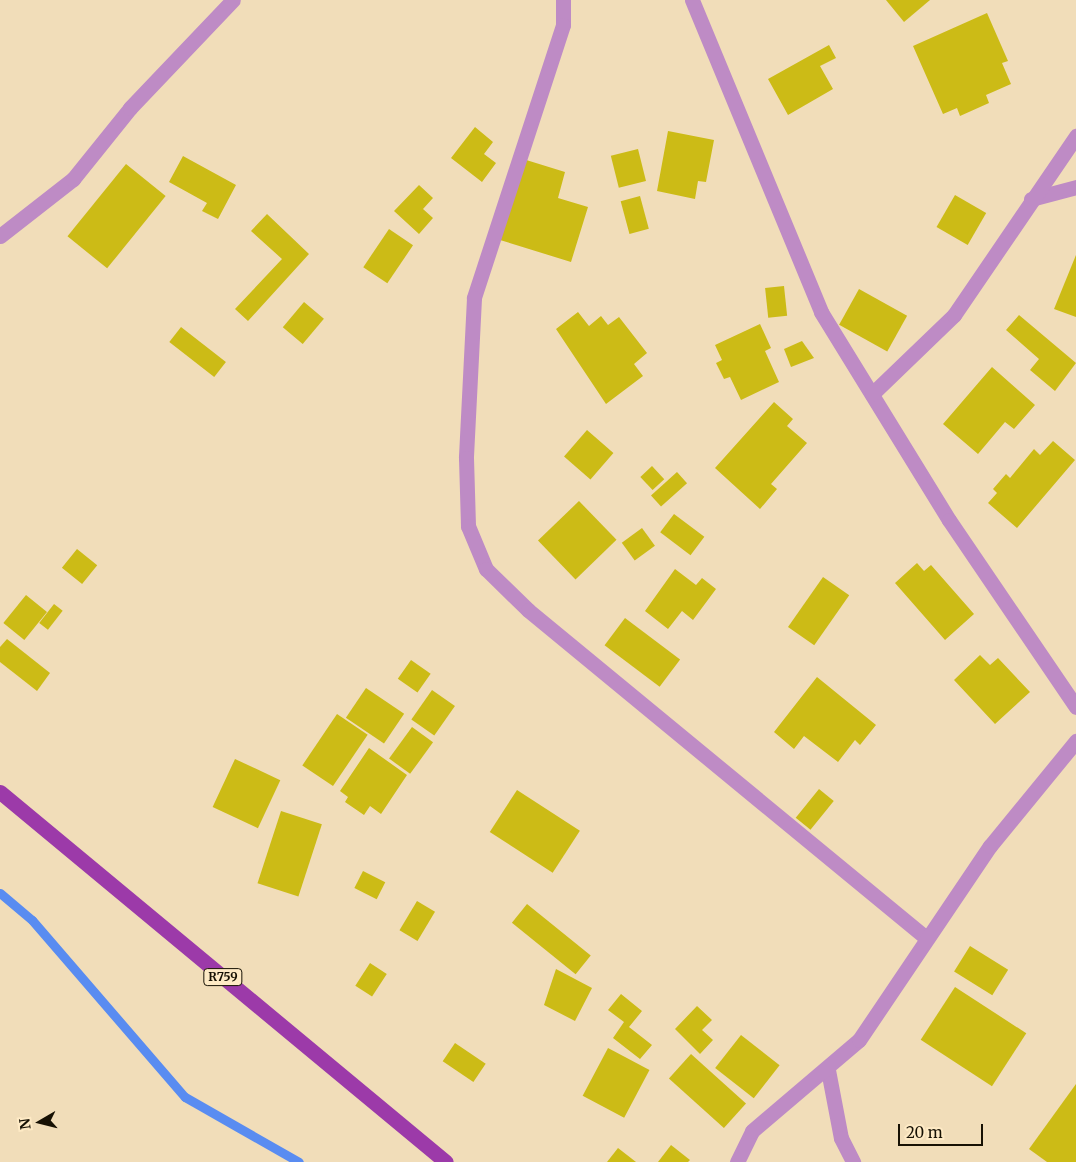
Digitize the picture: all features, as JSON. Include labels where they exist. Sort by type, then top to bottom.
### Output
[{"type":"main road","name":"R759","points":[[0,792],[446,1162]]},
{"type":"street","points":[[0,236],[73,179],[130,108],[233,0]]},
{"type":"street","points":[[563,0],[563,25],[474,298],[466,458],[468,526],[486,569],[528,610],[925,937]]},
{"type":"street","points":[[692,0],[821,312],[948,520],[1076,707]]},
{"type":"street","points":[[872,394],[954,315],[1031,199],[1076,136]]},
{"type":"street","points":[[1031,199],[1076,187]]},
{"type":"street","points":[[737,1162],[752,1132],[828,1070],[859,1040],[925,937],[990,846],[1076,741]]},
{"type":"street","points":[[828,1070],[841,1138],[853,1162]]},
{"type":"building","points":[[886,0],[930,0],[904,22]]},
{"type":"building","points":[[987,13],[1008,61],[1002,63],[1011,84],[986,95],[989,103],[960,116],[957,108],[943,114],[913,46]]},
{"type":"building","points":[[829,45],[836,58],[820,66],[833,89],[788,115],[768,79]]},
{"type":"building","points":[[475,127],[493,142],[484,154],[496,163],[482,182],[451,158]]},
{"type":"building","points":[[668,131],[714,140],[706,182],[698,181],[695,199],[657,191]]},
{"type":"building","points":[[638,149],[646,181],[619,188],[611,156]]},
{"type":"building","points":[[183,156],[236,185],[218,219],[202,211],[207,203],[169,182]]},
{"type":"building","points":[[523,159],[565,172],[558,198],[588,207],[571,262],[500,240]]},
{"type":"building","points":[[126,164],[166,196],[107,268],[67,236]]},
{"type":"building","points":[[419,185],[433,198],[423,209],[433,218],[419,234],[394,211]]},
{"type":"building","points":[[955,195],[986,213],[968,245],[936,227]]},
{"type":"building","points":[[640,196],[649,229],[629,234],[621,201]]},
{"type":"building","points":[[267,214],[309,254],[248,321],[235,309],[282,259],[251,231]]},
{"type":"building","points":[[389,229],[413,245],[387,283],[363,267]]},
{"type":"building","points":[[1076,255],[1076,317],[1054,309]]},
{"type":"building","points":[[784,286],[787,316],[768,318],[765,288]]},
{"type":"building","points":[[859,289],[907,316],[887,352],[839,325]]},
{"type":"building","points":[[304,302],[324,319],[303,344],[283,327]]},
{"type":"building","points":[[578,312],[589,326],[601,316],[608,325],[619,317],[647,353],[634,364],[643,376],[606,404],[556,329]]},
{"type":"building","points":[[1019,315],[1076,363],[1055,391],[1030,370],[1039,359],[1006,330]]},
{"type":"building","points":[[760,324],[771,348],[765,351],[779,382],[741,400],[730,377],[724,379],[716,363],[722,360],[715,345]]},
{"type":"building","points":[[181,327],[226,362],[214,377],[169,342]]},
{"type":"building","points":[[802,341],[814,358],[791,367],[784,349]]},
{"type":"building","points":[[992,367],[1035,405],[1014,429],[1005,422],[978,454],[943,424]]},
{"type":"building","points":[[774,402],[793,419],[787,426],[807,443],[771,484],[777,489],[760,509],[715,468]]},
{"type":"building","points":[[587,430],[613,453],[590,479],[564,456]]},
{"type":"building","points":[[1053,441],[1075,460],[1017,528],[988,503],[997,493],[993,489],[1006,474],[1010,478],[1034,449],[1040,455]]},
{"type":"building","points":[[652,466],[664,479],[653,490],[640,477]]},
{"type":"building","points":[[677,472],[687,483],[661,507],[651,495]]},
{"type":"building","points":[[579,501],[617,540],[576,579],[538,541]]},
{"type":"building","points":[[674,514],[704,537],[691,555],[660,532]]},
{"type":"building","points":[[642,528],[655,546],[635,560],[622,543]]},
{"type":"building","points":[[77,549],[97,565],[82,584],[62,568]]},
{"type":"building","points":[[917,563],[924,571],[931,565],[974,614],[945,640],[895,583]]},
{"type":"building","points":[[675,569],[696,585],[702,578],[716,589],[693,620],[682,611],[668,629],[645,611]]},
{"type":"building","points":[[823,577],[849,595],[814,645],[788,627]]},
{"type":"building","points":[[26,595],[47,612],[24,640],[3,623]]},
{"type":"building","points":[[54,604],[63,611],[48,630],[39,623]]},
{"type":"building","points":[[625,618],[680,660],[660,687],[605,645]]},
{"type":"building","points":[[7,639],[50,673],[37,691],[0,662],[0,647]]},
{"type":"building","points":[[980,655],[990,665],[998,658],[1030,692],[995,724],[954,680]]},
{"type":"building","points":[[411,660],[431,674],[417,693],[398,679]]},
{"type":"building","points":[[817,677],[876,725],[860,745],[855,740],[838,762],[804,736],[794,749],[774,732]]},
{"type":"building","points":[[366,688],[404,714],[384,744],[346,718]]},
{"type":"building","points":[[432,690],[455,706],[434,736],[411,719]]},
{"type":"building","points":[[337,714],[368,735],[333,786],[302,765]]},
{"type":"building","points":[[412,727],[433,742],[410,774],[389,759]]},
{"type":"building","points":[[369,748],[407,775],[381,814],[370,806],[364,815],[345,802],[348,797],[340,791]]},
{"type":"building","points":[[235,759],[280,780],[258,828],[213,807]]},
{"type":"building","points":[[819,789],[834,801],[810,830],[796,818]]},
{"type":"building","points":[[517,790],[580,831],[553,873],[490,832]]},
{"type":"building","points":[[281,811],[322,824],[298,897],[258,883]]},
{"type":"building","points":[[363,871],[385,882],[377,899],[354,888]]},
{"type":"building","points":[[417,901],[435,912],[417,941],[399,930]]},
{"type":"building","points":[[527,904],[591,956],[576,974],[512,923]]},
{"type":"building","points":[[970,946],[1008,970],[992,995],[954,971]]},
{"type":"building","points":[[370,963],[387,974],[372,997],[355,986]]},
{"type":"building","points":[[556,969],[592,988],[575,1021],[544,1005]]},
{"type":"building","points":[[955,987],[1026,1033],[992,1086],[921,1040]]},
{"type":"building","points":[[621,994],[642,1011],[629,1027],[652,1045],[640,1059],[613,1038],[624,1022],[608,1010]]},
{"type":"building","points":[[697,1006],[712,1020],[702,1030],[713,1040],[700,1054],[675,1029]]},
{"type":"building","points":[[741,1035],[780,1065],[754,1098],[715,1068]]},
{"type":"building","points":[[455,1043],[486,1064],[473,1082],[443,1061]]},
{"type":"building","points":[[608,1048],[649,1070],[624,1118],[583,1096]]},
{"type":"building","points":[[691,1054],[746,1104],[724,1128],[669,1079]]},
{"type":"building","points":[[1076,1084],[1076,1162],[1047,1162],[1029,1149]]},
{"type":"building","points":[[671,1145],[690,1160],[688,1162],[658,1162]]},
{"type":"building","points":[[618,1148],[636,1162],[607,1162]]},
{"type":"waterway","points":[[0,893],[32,920],[185,1097],[299,1162]]}]
